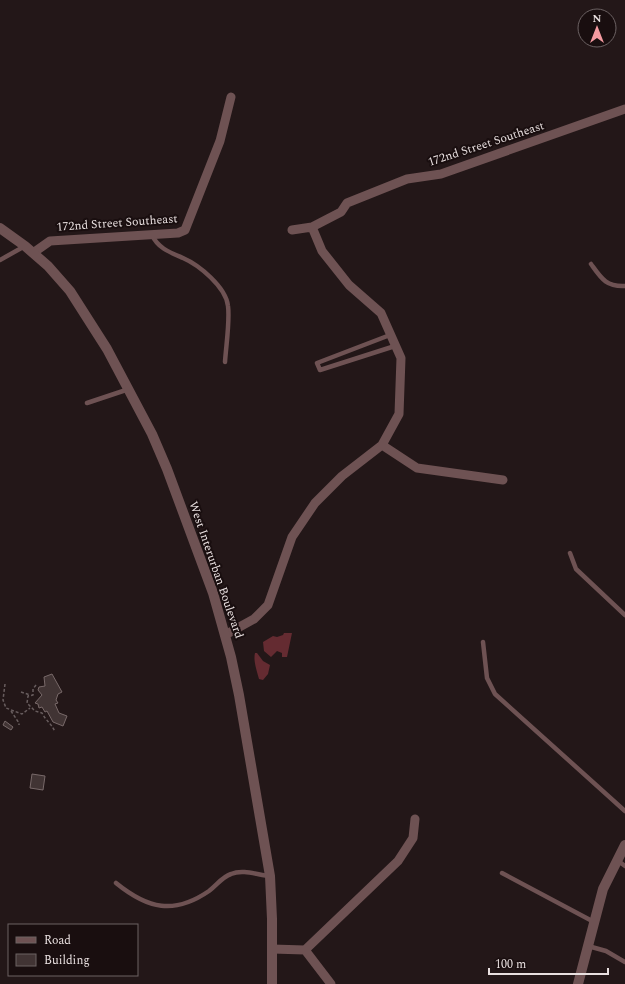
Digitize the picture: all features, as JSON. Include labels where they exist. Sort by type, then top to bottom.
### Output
[{"type":"street","name":"172nd Street Southeast","points":[[29,250],[50,240],[152,235],[178,233],[186,230],[220,142],[231,97]]},
{"type":"street","name":"172nd Street Southeast","points":[[292,230],[312,227],[341,212],[347,203],[407,179],[441,174],[625,109]]},
{"type":"street","points":[[225,635],[254,619],[268,605],[292,537],[315,503],[342,476],[382,445],[399,414],[400,358],[381,313],[349,286],[322,251],[312,227]]},
{"type":"street","name":"West Interurban Boulevard","points":[[0,228],[48,266],[70,291],[88,317],[129,389],[152,434],[167,469],[213,593],[225,635],[239,695],[270,876],[272,984]]},
{"type":"street","points":[[382,445],[417,468],[503,480]]},
{"type":"street","points":[[272,949],[305,950],[398,862],[413,838],[415,819]]},
{"type":"street","points":[[578,984],[603,889],[621,863],[625,846]]},
{"type":"street","points":[[305,950],[331,984]]},
{"type":"lane","points":[[152,235],[156,243],[166,251],[188,260],[208,275],[224,295],[228,306],[225,362]]},
{"type":"lane","points":[[0,260],[29,250]]},
{"type":"lane","points":[[591,264],[604,282],[613,286],[625,286]]},
{"type":"lane","points":[[390,335],[317,363],[320,370],[395,346]]},
{"type":"lane","points":[[87,402],[129,389]]},
{"type":"lane","points":[[570,553],[576,569],[625,615]]},
{"type":"lane","points":[[483,642],[487,678],[495,694],[625,812]]},
{"type":"lane","points":[[116,883],[132,896],[163,906],[177,907],[188,903],[210,890],[230,874],[241,872],[270,876]]},
{"type":"lane","points":[[502,873],[594,922]]},
{"type":"lane","points":[[588,946],[606,951],[625,962]]},
{"type":"path","points":[[5,684],[3,700],[6,708],[20,723],[19,725]]},
{"type":"path","points":[[36,685],[33,689],[33,695],[30,695],[27,703],[31,708],[42,713],[44,718],[52,725],[55,732]]},
{"type":"path","points":[[21,692],[30,695]]},
{"type":"path","points":[[10,711],[22,714],[31,708]]},
{"type":"shaded area","points":[[284,633],[292,633],[287,657],[282,657],[282,653],[277,651],[271,657],[264,651],[263,642],[273,636],[277,637],[283,635]]},
{"type":"shaded area","points":[[255,653],[257,653],[263,661],[270,665],[268,674],[263,680],[259,679],[255,663]]},
{"type":"building","points":[[52,674],[62,692],[58,694],[56,700],[58,703],[55,704],[59,713],[67,716],[63,726],[53,722],[47,711],[45,712],[42,707],[39,708],[38,704],[35,703],[42,695],[38,690],[39,687],[45,686],[44,677]]},
{"type":"building","points":[[5,721],[13,727],[11,730],[3,725]]},
{"type":"building","points":[[32,774],[45,776],[43,790],[30,788]]}]
